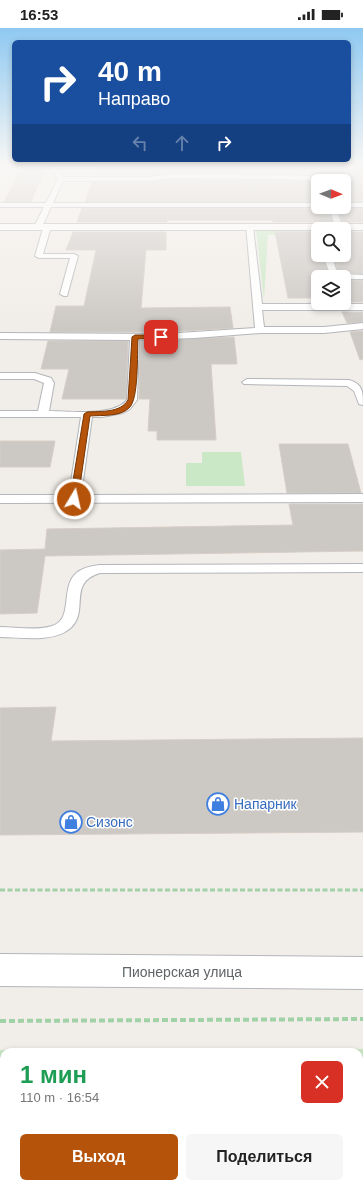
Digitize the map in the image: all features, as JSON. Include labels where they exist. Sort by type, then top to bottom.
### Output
[{"type":"street","points":[[0,227],[311,228]]},
{"type":"street","points":[[351,227],[363,227]]},
{"type":"street","name":"Пионерская улица","points":[[0,970],[363,973]]},
{"type":"lane","points":[[44,220],[39,256],[74,256],[64,294]]},
{"type":"lane","points":[[249,227],[260,330]]},
{"type":"lane","points":[[329,262],[332,272],[335,274],[340,276],[363,277]]},
{"type":"lane","points":[[258,307],[363,307]]},
{"type":"lane","points":[[0,336],[199,336],[260,330],[324,330],[363,326]]},
{"type":"lane","points":[[0,414],[87,414],[115,412],[127,408],[132,400],[135,337]]},
{"type":"lane","points":[[0,376],[35,376],[48,380],[49,384],[43,414]]},
{"type":"lane","points":[[247,382],[349,383],[359,390],[363,402]]},
{"type":"lane","points":[[74,499],[87,414]]},
{"type":"lane","points":[[0,499],[363,498]]},
{"type":"lane","points":[[0,632],[46,632],[58,629],[68,624],[72,616],[76,582],[80,575],[88,570],[99,568],[363,568]]},
{"type":"path","points":[[0,890],[363,890]]},
{"type":"path","points":[[0,1021],[363,1019]]},
{"type":"green space","points":[[256,229],[311,229],[311,235],[268,235],[264,299]]},
{"type":"green space","points":[[202,452],[241,452],[245,486],[186,486],[186,463],[202,463]]},
{"type":"building","points":[[78,220],[167,220],[167,222],[77,222]]},
{"type":"building","points":[[272,220],[332,220],[332,222],[273,222]]},
{"type":"building","points":[[342,220],[363,220],[363,222],[343,222]]},
{"type":"building","points":[[73,232],[166,232],[166,250],[146,250],[141,308],[230,307],[233,328],[163,332],[50,332],[56,306],[84,306],[96,250],[66,250]]},
{"type":"building","points":[[275,232],[311,232],[311,262],[324,262],[327,270],[311,270],[311,298],[288,298]]},
{"type":"building","points":[[351,232],[363,232],[363,274],[351,273],[351,270],[339,270],[335,262],[351,262]]},
{"type":"building","points":[[351,280],[363,280],[363,302],[351,302]]},
{"type":"building","points":[[342,312],[363,312],[363,322],[347,323]]},
{"type":"building","points":[[363,331],[363,359],[360,360],[350,332]]},
{"type":"building","points":[[234,337],[237,364],[211,364],[216,440],[157,440],[157,431],[148,431],[150,399],[139,399],[140,341]]},
{"type":"building","points":[[48,341],[128,341],[126,399],[62,399],[69,369],[41,369]]},
{"type":"building","points":[[0,441],[55,441],[50,467],[0,467]]},
{"type":"building","points":[[279,444],[348,444],[361,493],[287,493]]},
{"type":"building","points":[[289,504],[363,504],[363,551],[45,556],[37,613],[0,614],[0,550],[45,549],[47,529],[293,525]]},
{"type":"building","points":[[56,707],[51,741],[363,738],[363,832],[0,835],[0,708]]},
{"type":"place","name":"Напарник","points":[[218,804]]},
{"type":"place","name":"Сизонс","points":[[71,822]]},
{"type":"route","points":[[74,499],[87,414],[102,414],[127,408],[132,400],[135,337],[161,337]]}]
